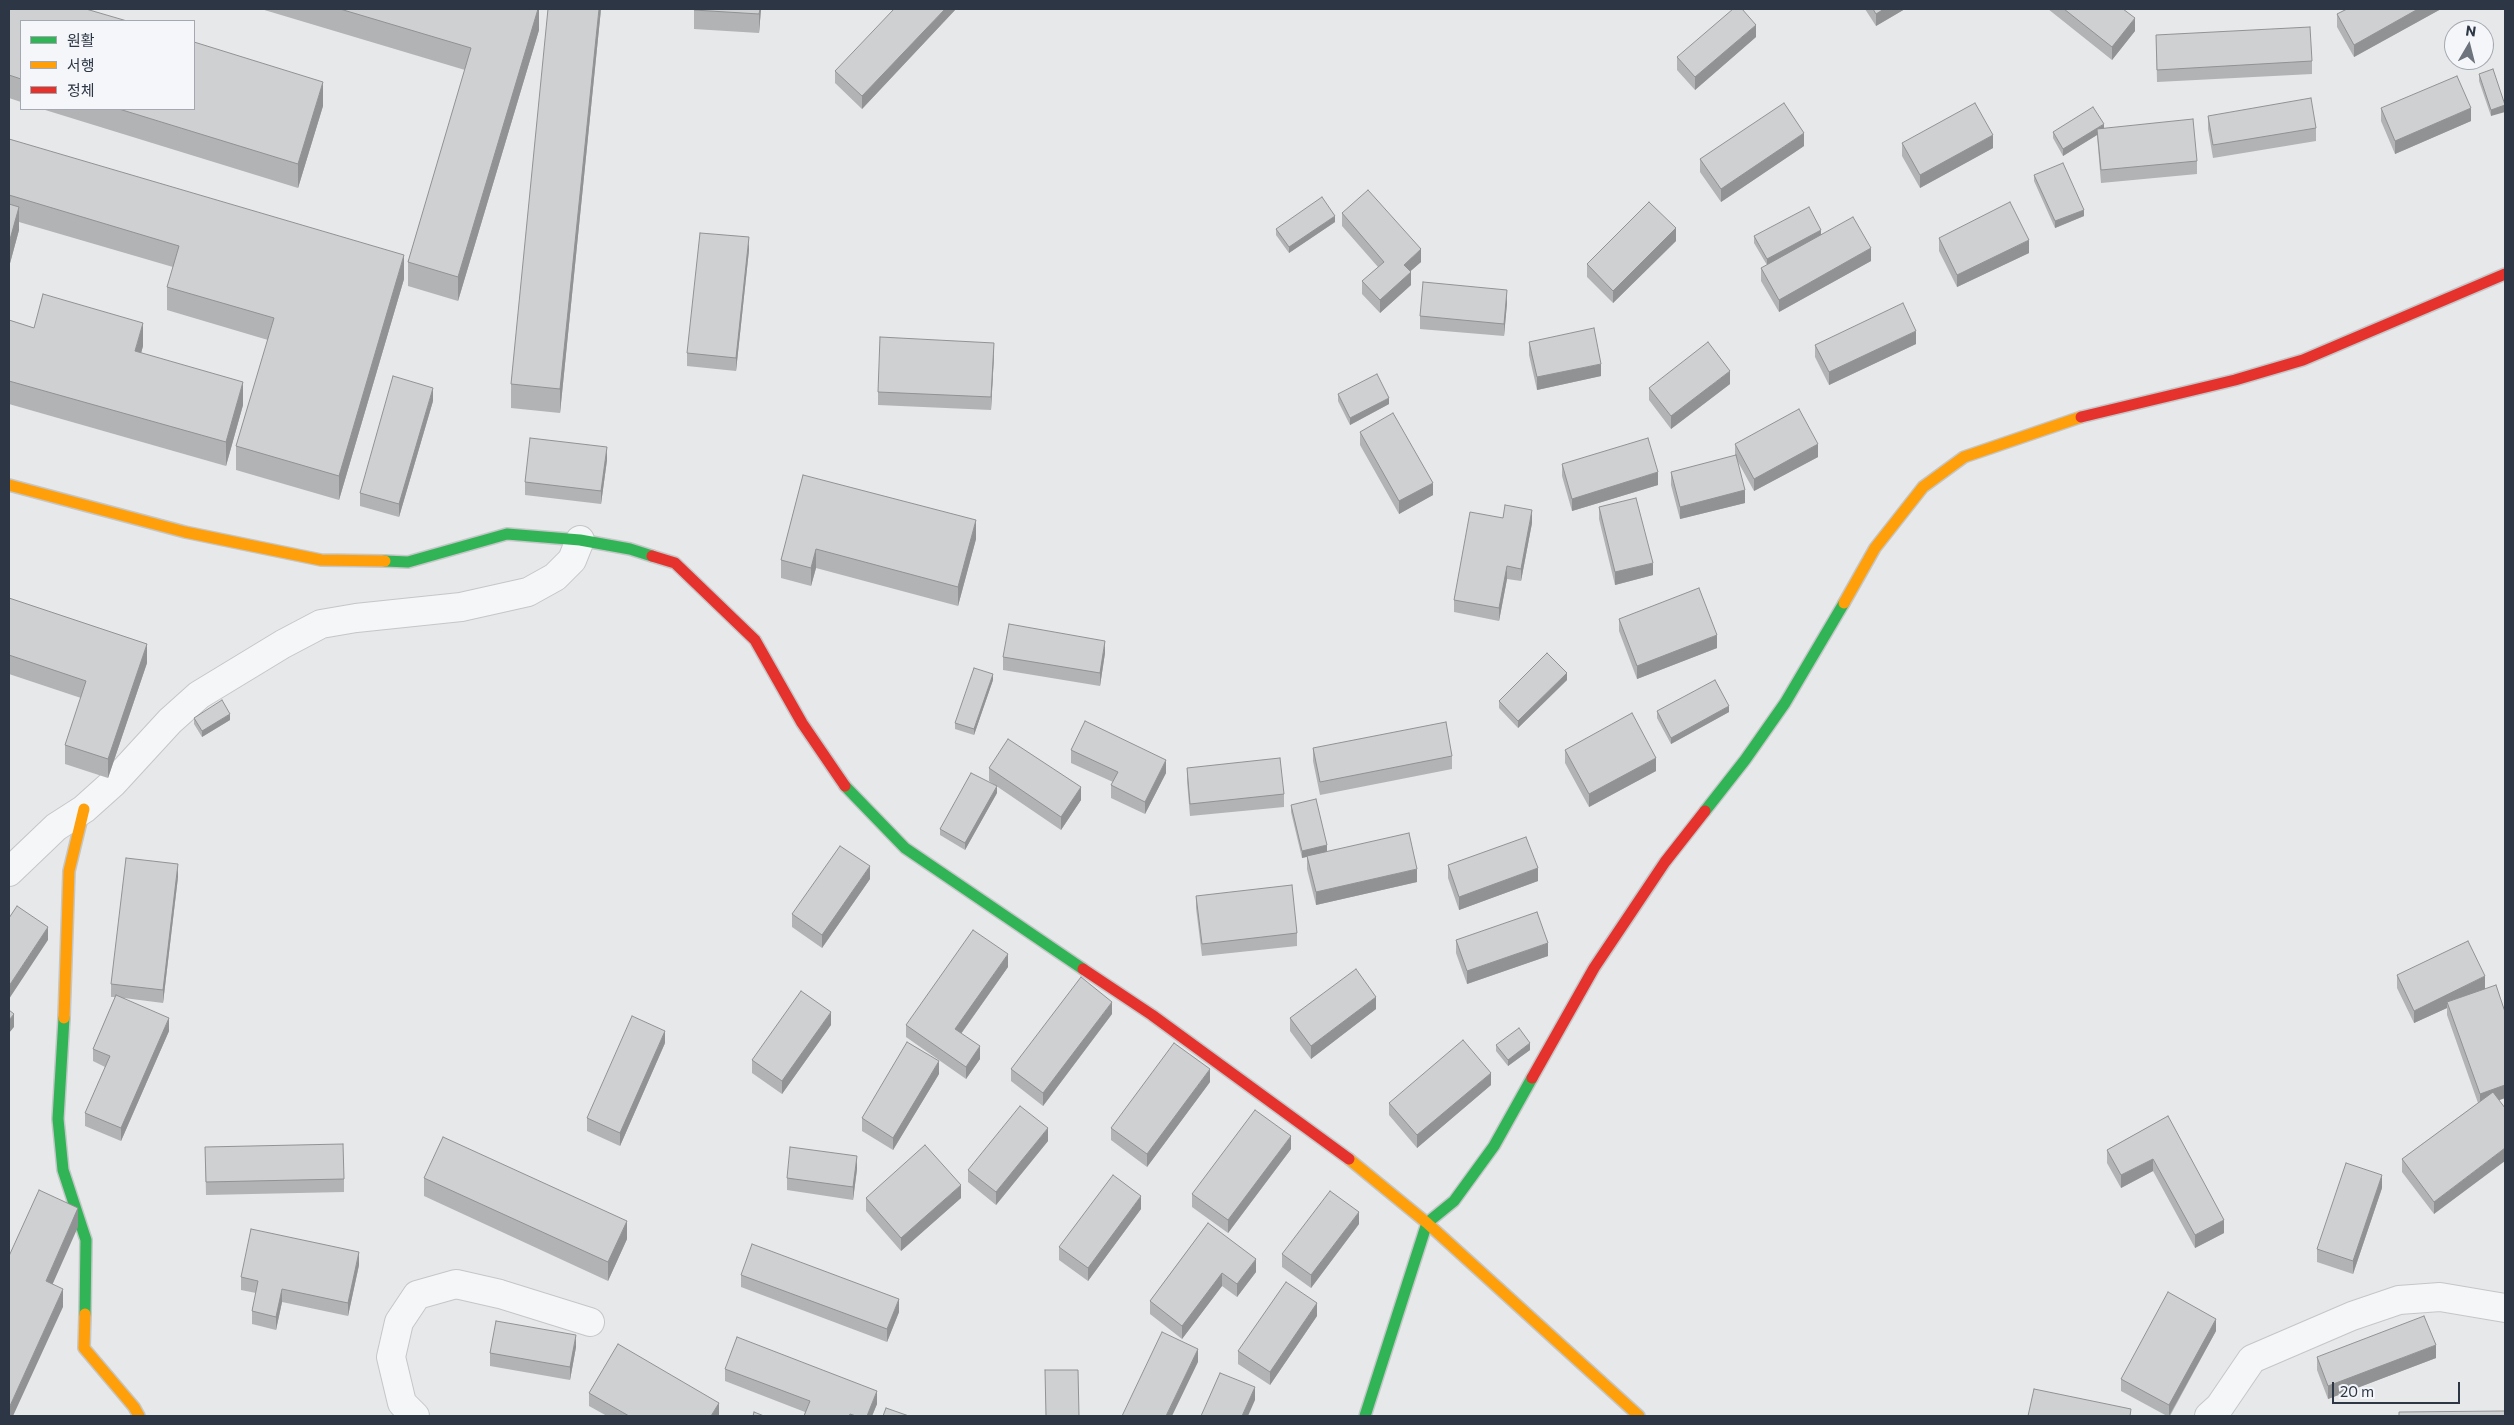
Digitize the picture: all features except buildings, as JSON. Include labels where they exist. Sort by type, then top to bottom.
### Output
[{"type":"street","points":[[1365,1416],[1427,1223],[1454,1201],[1494,1146],[1594,968],[1664,862],[1744,760],[1785,703],[1814,657],[1875,548],[1923,487],[1964,457],[2080,418],[2235,380],[2303,360],[2505,274]]},
{"type":"street","points":[[9,484],[185,532],[321,560],[408,562],[507,534],[580,540],[630,549],[675,563],[756,640],[802,723],[850,793],[905,848],[1152,1015],[1345,1156],[1427,1223],[1639,1416]]},
{"type":"street","points":[[9,872],[56,827],[84,809],[113,783],[170,721],[199,695],[283,644],[321,624],[356,618],[461,607],[528,592],[555,577],[572,560],[580,540]]},
{"type":"street","points":[[84,809],[69,871],[63,1061],[58,1119],[63,1170],[86,1240],[84,1348],[134,1407],[139,1416]]},
{"type":"street","points":[[415,1416],[402,1403],[391,1357],[399,1322],[417,1295],[456,1284],[500,1294],[590,1322]]},
{"type":"street","points":[[2209,1416],[2220,1406],[2252,1359],[2352,1316],[2399,1300],[2440,1296],[2505,1308]]},
{"type":"traffic: fast","points":[[385,561],[408,562],[507,534],[580,540],[630,549],[652,556]]},
{"type":"traffic: fast","points":[[1705,811],[1745,760],[1785,703],[1844,603]]},
{"type":"traffic: fast","points":[[845,786],[905,848],[1083,969]]},
{"type":"traffic: fast","points":[[64,1018],[58,1119],[63,1170],[86,1240],[85,1314]]},
{"type":"traffic: fast","points":[[1365,1416],[1427,1223],[1454,1201],[1494,1146],[1532,1078]]},
{"type":"traffic: slow","points":[[1844,603],[1875,548],[1923,487],[1964,457],[2081,417]]},
{"type":"traffic: slow","points":[[9,485],[185,532],[321,560],[385,561]]},
{"type":"traffic: slow","points":[[64,1018],[69,871],[84,809]]},
{"type":"traffic: slow","points":[[1349,1159],[1427,1223],[1639,1416]]},
{"type":"traffic: slow","points":[[85,1314],[84,1348],[134,1407],[139,1416]]},
{"type":"traffic: jam","points":[[2081,417],[2235,380],[2303,360],[2505,274]]},
{"type":"traffic: jam","points":[[652,556],[675,563],[755,640],[802,723],[845,786]]},
{"type":"traffic: jam","points":[[1532,1078],[1594,968],[1665,862],[1705,811]]},
{"type":"traffic: jam","points":[[1083,969],[1152,1015],[1349,1159]]}]
